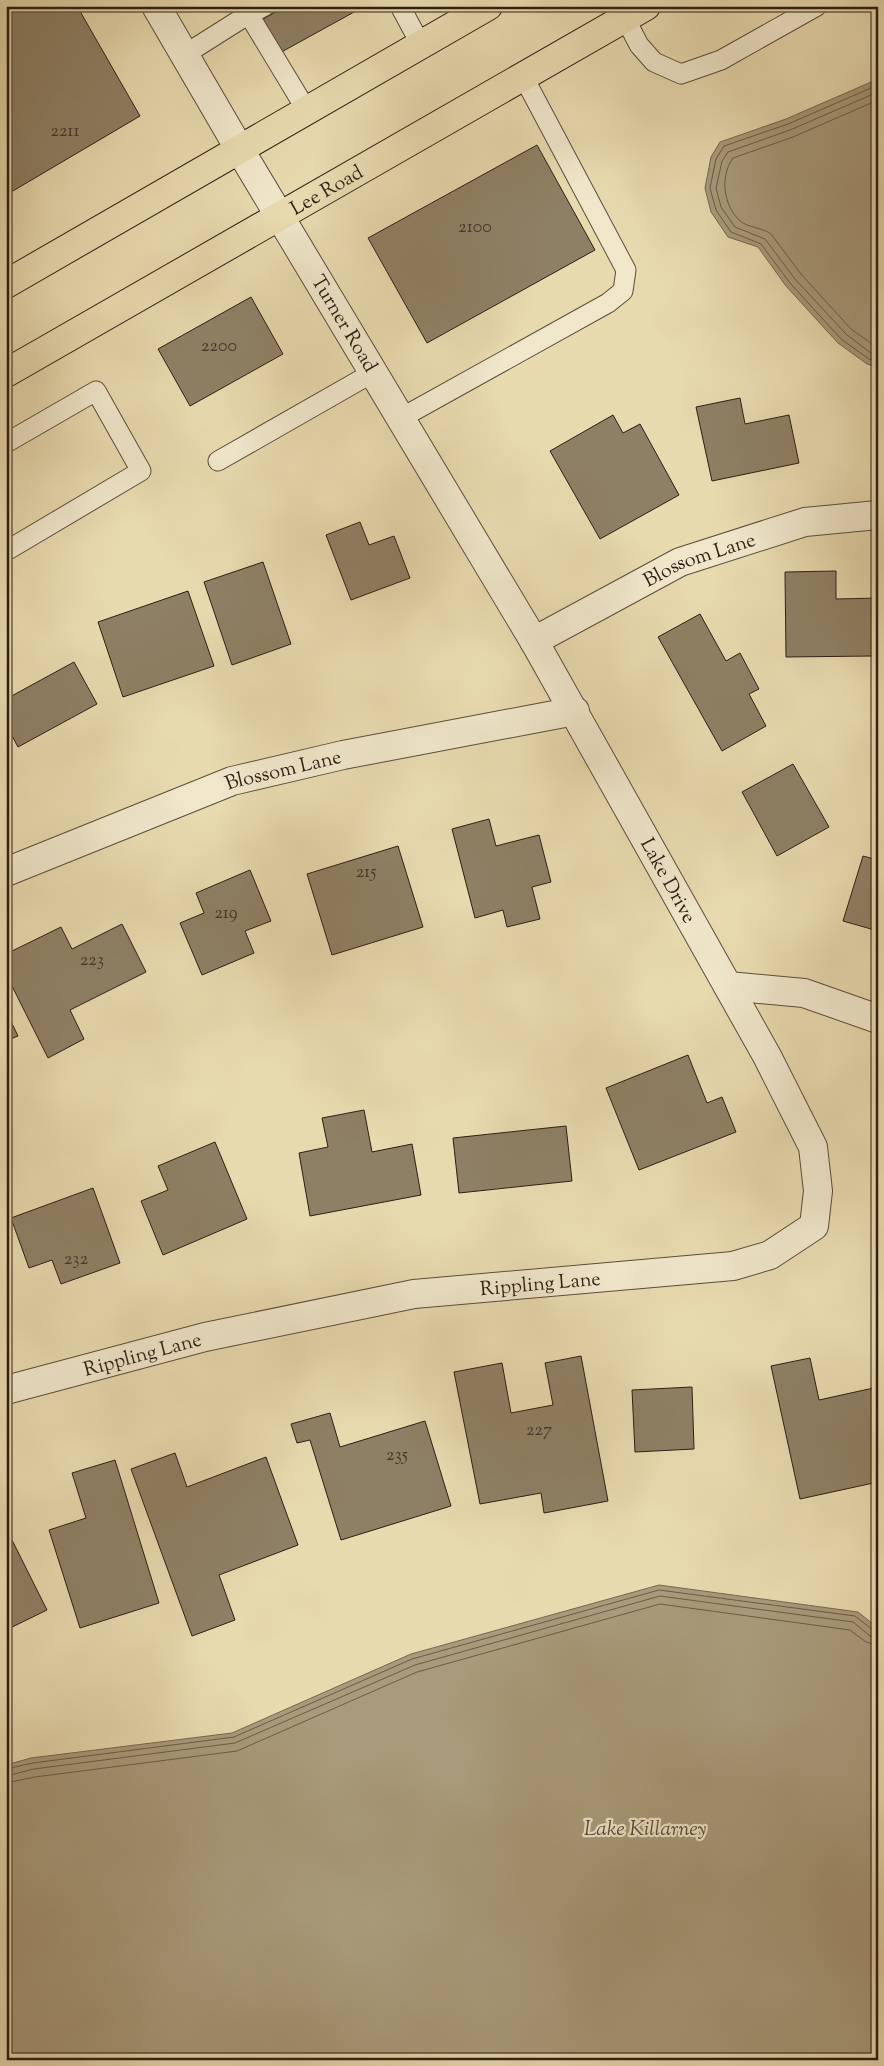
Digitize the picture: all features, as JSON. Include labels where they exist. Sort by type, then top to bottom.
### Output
[{"type":"main road","points":[[6,284],[488,6]]},
{"type":"main road","name":"Lee Road","points":[[6,373],[635,12]]},
{"type":"street","name":"Turner Road","points":[[156,6],[240,150],[534,640]]},
{"type":"street","name":"Blossom Lane","points":[[534,640],[680,562],[805,522],[878,515]]},
{"type":"street","name":"Lake Drive","points":[[534,640],[728,986]]},
{"type":"street","name":"Blossom Lane","points":[[6,872],[232,782],[344,755],[575,711]]},
{"type":"street","points":[[728,986],[804,993],[878,1019]]},
{"type":"street","name":"Rippling Lane","points":[[6,1390],[205,1337],[414,1294],[733,1266],[770,1255],[814,1226],[818,1191],[813,1147],[767,1056],[728,986]]},
{"type":"lane","points":[[400,6],[421,45]]},
{"type":"lane","points":[[635,12],[639,45],[654,62],[681,74],[720,60],[817,6]]},
{"type":"lane","points":[[184,55],[257,11],[307,111]]},
{"type":"lane","points":[[402,418],[608,304],[623,291],[626,270],[524,76]]},
{"type":"lane","points":[[218,461],[374,372]]},
{"type":"lane","points":[[6,443],[96,391],[141,471],[6,551]]},
{"type":"water","points":[[878,79],[878,367],[867,364],[838,343],[786,286],[758,247],[728,237],[711,212],[705,188],[711,157],[720,142],[786,119]]},
{"type":"water","name":"Lake Killarney","points":[[659,1585],[858,1612],[878,1628],[878,2060],[6,2060],[6,1765],[31,1758],[232,1733],[411,1654]]},
{"type":"building","points":[[6,6],[77,6],[140,116],[6,195]]},
{"type":"building","points":[[286,6],[365,6],[276,55],[258,22]]},
{"type":"building","points":[[537,145],[595,250],[427,343],[368,238]]},
{"type":"building","points":[[251,297],[283,354],[190,406],[158,349]]},
{"type":"building","points":[[740,398],[745,424],[789,415],[799,463],[712,481],[696,407]]},
{"type":"building","points":[[613,415],[623,433],[640,424],[679,495],[600,539],[550,451]]},
{"type":"building","points":[[360,522],[369,545],[394,536],[410,578],[351,600],[326,535]]},
{"type":"building","points":[[263,562],[291,644],[232,665],[204,582]]},
{"type":"building","points":[[836,571],[836,599],[878,598],[878,641],[873,641],[873,656],[786,657],[785,572]]},
{"type":"building","points":[[188,591],[214,666],[123,697],[98,622]]},
{"type":"building","points":[[700,614],[726,661],[740,653],[759,689],[749,694],[766,726],[722,751],[658,637]]},
{"type":"building","points":[[74,662],[97,704],[18,747],[6,725],[6,699]]},
{"type":"building","points":[[793,764],[829,827],[777,856],[742,792]]},
{"type":"building","points":[[489,819],[496,846],[539,835],[551,882],[532,887],[540,919],[507,927],[503,910],[475,918],[452,829]]},
{"type":"building","points":[[398,846],[423,927],[332,955],[307,874]]},
{"type":"building","points":[[863,856],[878,860],[878,931],[843,921]]},
{"type":"building","points":[[250,870],[271,921],[245,931],[254,953],[202,975],[180,923],[204,913],[196,893]]},
{"type":"building","points":[[122,924],[146,972],[70,1010],[84,1039],[48,1058],[6,974],[6,954],[61,927],[72,949]]},
{"type":"building","points":[[6,1011],[18,1036],[6,1041]]},
{"type":"building","points":[[688,1055],[707,1103],[722,1097],[736,1132],[639,1170],[606,1088]]},
{"type":"building","points":[[364,1110],[372,1152],[412,1144],[421,1195],[310,1216],[299,1153],[328,1147],[322,1118]]},
{"type":"building","points":[[566,1126],[572,1181],[459,1193],[453,1138]]},
{"type":"building","points":[[215,1142],[247,1219],[163,1255],[141,1201],[168,1190],[158,1166]]},
{"type":"building","points":[[93,1188],[120,1263],[61,1284],[52,1260],[29,1268],[11,1218]]},
{"type":"building","points":[[581,1356],[608,1501],[544,1513],[541,1493],[480,1504],[454,1372],[502,1363],[511,1413],[553,1405],[545,1363]]},
{"type":"building","points":[[810,1358],[819,1400],[878,1387],[878,1482],[800,1499],[771,1366]]},
{"type":"building","points":[[692,1387],[694,1449],[635,1452],[632,1390]]},
{"type":"building","points":[[330,1413],[340,1447],[425,1421],[451,1506],[341,1540],[310,1440],[297,1443],[291,1424]]},
{"type":"building","points":[[175,1453],[187,1487],[266,1457],[298,1545],[219,1575],[235,1620],[192,1636],[131,1469]]},
{"type":"building","points":[[115,1460],[159,1603],[80,1628],[49,1530],[86,1518],[72,1473]]},
{"type":"building","points":[[6,1528],[47,1610],[6,1630]]}]
